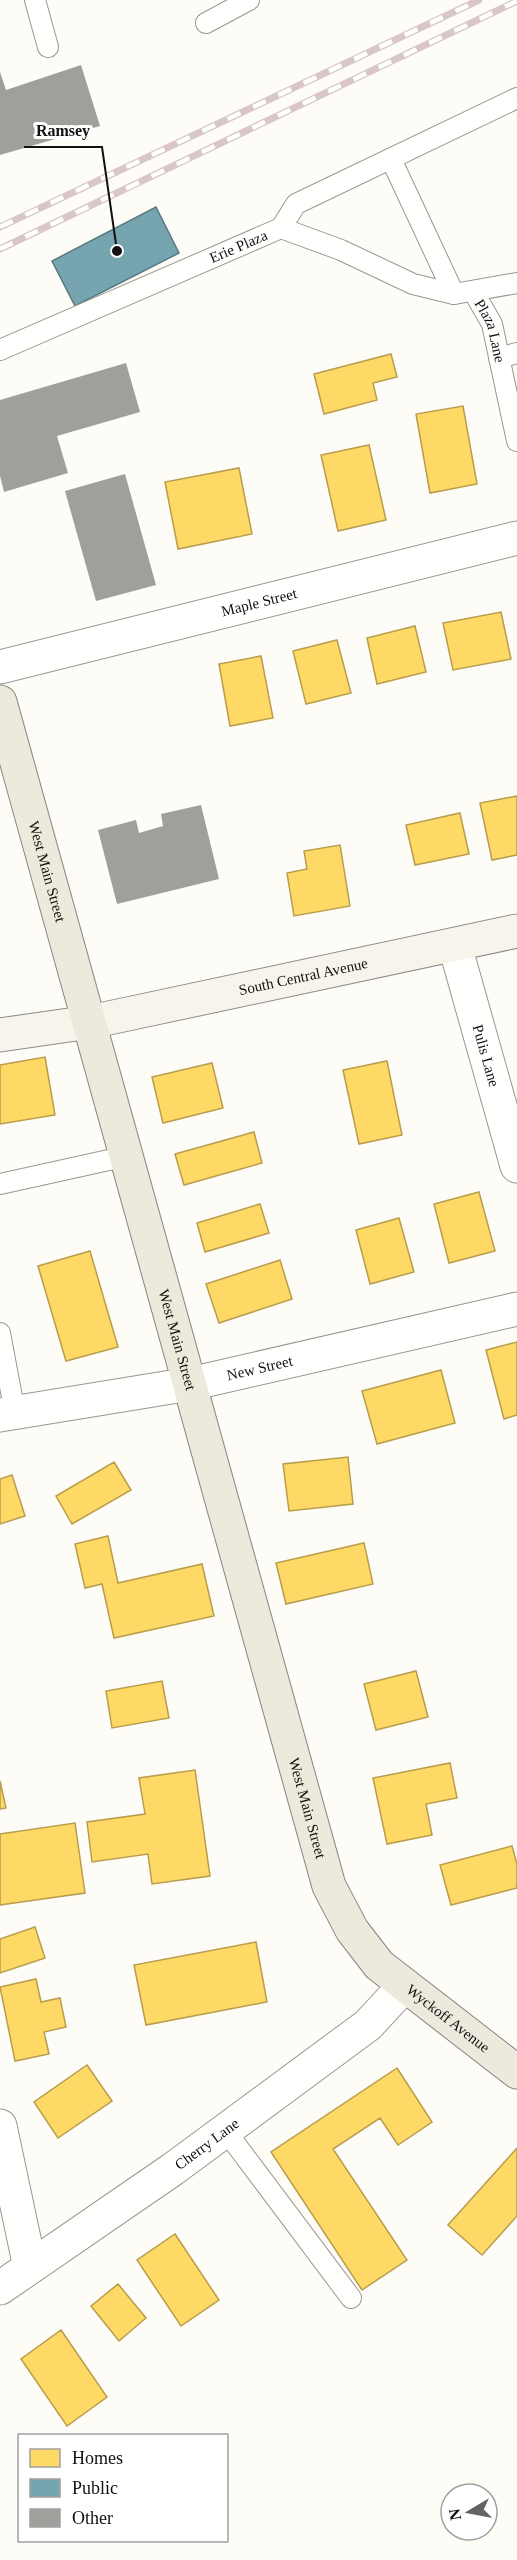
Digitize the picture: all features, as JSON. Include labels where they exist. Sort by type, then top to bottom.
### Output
[{"type":"main road","name":"West Main Street","points":[[0,702],[7,753],[90,1022],[329,1886],[352,1930],[379,1965]]},
{"type":"main road","name":"Wyckoff Avenue","points":[[379,1965],[517,2072]]},
{"type":"street","name":"Maple Street","points":[[0,667],[517,538]]},
{"type":"street","name":"South Central Avenue","points":[[0,1035],[90,1022],[517,931]]},
{"type":"street","name":"Pulis Lane","points":[[455,946],[517,1166]]},
{"type":"street","name":"New Street","points":[[8,1414],[190,1384],[517,1309]]},
{"type":"street","name":"Cherry Lane","points":[[0,2288],[225,2130],[368,2025],[404,1986]]},
{"type":"street","points":[[0,2126],[30,2267]]},
{"type":"lane","points":[[35,0],[48,47]]},
{"type":"lane","points":[[206,23],[249,0]]},
{"type":"lane","points":[[280,228],[296,204],[517,98]]},
{"type":"lane","name":"Plaza Lane","points":[[391,159],[464,293],[492,324],[508,356],[517,441]]},
{"type":"lane","name":"Erie Plaza","points":[[0,350],[280,228],[340,250],[413,284],[464,293],[517,283]]},
{"type":"lane","points":[[0,1184],[127,1156]]},
{"type":"lane","points":[[0,1333],[8,1414]]},
{"type":"lane","points":[[225,2130],[351,2298]]},
{"type":"building: Homes","points":[[391,354],[397,377],[373,383],[377,400],[324,414],[314,374]]},
{"type":"building: Homes","points":[[463,406],[477,484],[430,493],[416,414]]},
{"type":"building: Homes","points":[[369,445],[386,520],[338,531],[321,455]]},
{"type":"building: Homes","points":[[239,468],[252,534],[178,549],[165,482]]},
{"type":"building: Homes","points":[[501,612],[511,659],[453,670],[443,623]]},
{"type":"building: Homes","points":[[415,626],[426,672],[377,684],[367,638]]},
{"type":"building: Homes","points":[[337,640],[351,693],[306,704],[293,651]]},
{"type":"building: Homes","points":[[261,656],[273,718],[230,726],[219,664]]},
{"type":"building: Homes","points":[[517,796],[517,855],[492,860],[480,803]]},
{"type":"building: Homes","points":[[460,813],[469,854],[415,865],[406,825]]},
{"type":"building: Homes","points":[[340,845],[350,906],[294,916],[287,873],[307,869],[304,851]]},
{"type":"building: Homes","points":[[45,1057],[55,1115],[0,1124],[0,1065]]},
{"type":"building: Homes","points":[[387,1061],[402,1135],[359,1144],[343,1070]]},
{"type":"building: Homes","points":[[212,1063],[223,1108],[163,1123],[152,1077]]},
{"type":"building: Homes","points":[[254,1132],[262,1163],[184,1185],[175,1154]]},
{"type":"building: Homes","points":[[479,1192],[495,1251],[449,1263],[434,1204]]},
{"type":"building: Homes","points":[[260,1204],[269,1233],[205,1252],[197,1223]]},
{"type":"building: Homes","points":[[399,1218],[414,1272],[370,1284],[356,1230]]},
{"type":"building: Homes","points":[[90,1251],[118,1347],[66,1361],[38,1266]]},
{"type":"building: Homes","points":[[280,1260],[292,1299],[219,1323],[206,1284]]},
{"type":"building: Homes","points":[[517,1342],[517,1415],[504,1419],[486,1350]]},
{"type":"building: Homes","points":[[441,1370],[455,1423],[377,1444],[362,1391]]},
{"type":"building: Homes","points":[[348,1457],[353,1504],[289,1511],[283,1464]]},
{"type":"building: Homes","points":[[114,1462],[131,1490],[72,1524],[56,1496]]},
{"type":"building: Homes","points":[[12,1475],[25,1516],[0,1524],[0,1479]]},
{"type":"building: Homes","points":[[108,1536],[118,1583],[202,1564],[214,1616],[114,1638],[102,1584],[85,1588],[75,1544]]},
{"type":"building: Homes","points":[[364,1543],[373,1584],[286,1604],[276,1563]]},
{"type":"building: Homes","points":[[416,1671],[428,1717],[376,1730],[364,1684]]},
{"type":"building: Homes","points":[[162,1681],[169,1718],[112,1728],[106,1691]]},
{"type":"building: Homes","points":[[450,1763],[457,1798],[426,1804],[432,1835],[387,1844],[373,1778]]},
{"type":"building: Homes","points":[[195,1770],[210,1876],[152,1884],[148,1854],[92,1862],[87,1822],[145,1814],[139,1778]]},
{"type":"building: Homes","points":[[0,1781],[6,1808],[0,1809]]},
{"type":"building: Homes","points":[[75,1823],[85,1893],[0,1905],[0,1834]]},
{"type":"building: Homes","points":[[512,1846],[517,1864],[517,1888],[451,1905],[440,1865]]},
{"type":"building: Homes","points":[[35,1927],[45,1958],[0,1973],[0,1939]]},
{"type":"building: Homes","points":[[256,1942],[267,2002],[146,2025],[134,1965]]},
{"type":"building: Homes","points":[[36,1979],[41,2002],[60,1998],[66,2027],[44,2032],[49,2054],[15,2061],[0,1987]]},
{"type":"building: Homes","points":[[87,2065],[112,2101],[58,2138],[34,2102]]},
{"type":"building: Homes","points":[[397,2068],[432,2122],[398,2145],[380,2118],[333,2149],[407,2260],[362,2290],[271,2152]]},
{"type":"building: Homes","points":[[517,2148],[517,2216],[482,2255],[448,2225]]},
{"type":"building: Homes","points":[[175,2234],[219,2300],[181,2326],[137,2260]]},
{"type":"building: Homes","points":[[118,2284],[146,2318],[119,2341],[91,2306]]},
{"type":"building: Homes","points":[[61,2330],[107,2397],[67,2426],[21,2359]]},
{"type":"building: Public","points":[[156,207],[179,253],[75,306],[52,261]]},
{"type":"building: Other","points":[[81,65],[100,126],[0,155],[0,72],[6,90]]},
{"type":"building: Other","points":[[126,363],[140,412],[57,436],[68,473],[4,492],[0,476],[0,400]]},
{"type":"building: Other","points":[[125,474],[156,585],[96,601],[65,491]]},
{"type":"building: Other","points":[[201,805],[219,879],[117,904],[98,830],[136,820],[139,833],[163,826],[161,814]]},
{"type":"railway","points":[[0,227],[479,0]]},
{"type":"railway","points":[[0,249],[517,1]]},
{"type":"place","name":"Ramsey","points":[[117,251]]}]
